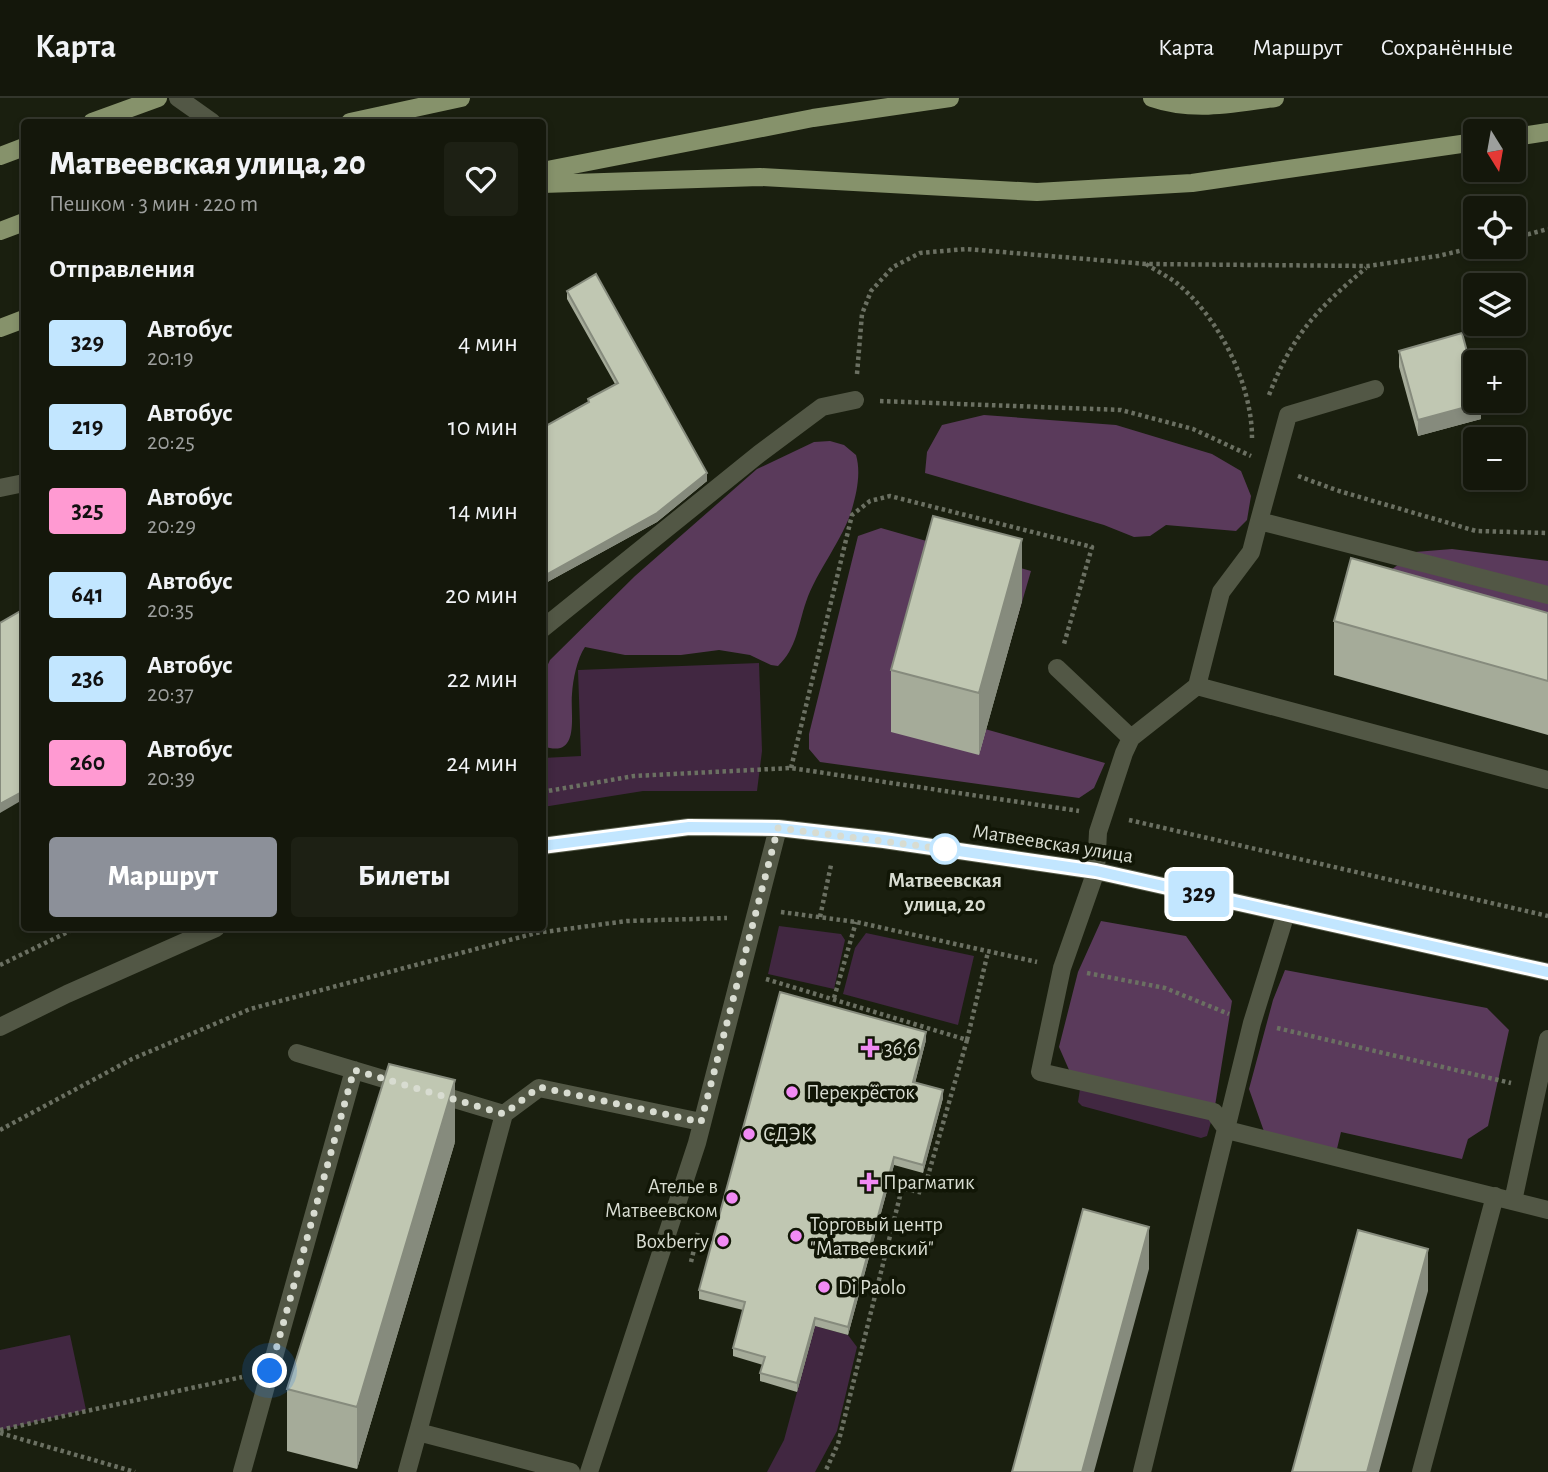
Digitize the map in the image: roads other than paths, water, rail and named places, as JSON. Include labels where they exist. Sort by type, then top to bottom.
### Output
[{"type":"main road","points":[[100,119],[158,98]]},
{"type":"main road","points":[[364,119],[461,98]]},
{"type":"main road","points":[[546,170],[813,118],[950,98]]},
{"type":"main road","points":[[1152,98],[1168,103],[1214,107],[1275,98]]},
{"type":"main road","points":[[1526,135],[1548,132]]},
{"type":"main road","points":[[546,184],[760,177],[1037,192],[1192,183],[1463,144]]},
{"type":"main road","points":[[0,156],[21,148]]},
{"type":"main road","points":[[0,231],[21,223]]},
{"type":"main road","points":[[0,328],[21,320]]},
{"type":"street","points":[[178,98],[208,119]]},
{"type":"street","points":[[1375,389],[1289,415],[1251,552],[1221,592],[1197,687],[1130,738],[1098,832],[1096,871],[1062,968],[1040,1072],[1214,1112],[1227,1130],[1548,1210]]},
{"type":"street","points":[[546,626],[821,407],[855,400]]},
{"type":"street","points":[[0,488],[21,484]]},
{"type":"street","points":[[1259,522],[1548,595]]},
{"type":"street","points":[[1057,668],[1130,738]]},
{"type":"street","points":[[1197,687],[1548,780]]},
{"type":"street","name":"Матвеевская улица","points":[[546,845],[689,827],[778,828],[884,840],[1096,871],[1548,972]]},
{"type":"street","points":[[589,1472],[697,1143],[778,828]]},
{"type":"street","points":[[1142,1472],[1252,1023],[1286,913]]},
{"type":"street","points":[[0,1027],[209,931]]},
{"type":"street","points":[[1421,1472],[1504,1199],[1548,1039]]},
{"type":"street","points":[[297,1053],[504,1114]]},
{"type":"street","points":[[242,1472],[354,1070]]},
{"type":"street","points":[[407,1472],[504,1114],[539,1087],[701,1122]]},
{"type":"street","points":[[418,1432],[571,1472]]},
{"type":"place","name":"Матвеевская улица, 20","points":[[945,849]]},
{"type":"place","name":"36,6","points":[[870,1048]]},
{"type":"place","name":"Перекрёсток","points":[[792,1092]]},
{"type":"place","name":"СДЭК","points":[[749,1134]]},
{"type":"place","name":"Прагматик","points":[[869,1182]]},
{"type":"place","name":"Ателье в Матвеевском","points":[[732,1198]]},
{"type":"place","name":"Торговый центр \"Матвеевский\"","points":[[796,1236]]},
{"type":"place","name":"Boxberry","points":[[723,1241]]},
{"type":"place","name":"Di Paolo","points":[[824,1287]]}]
